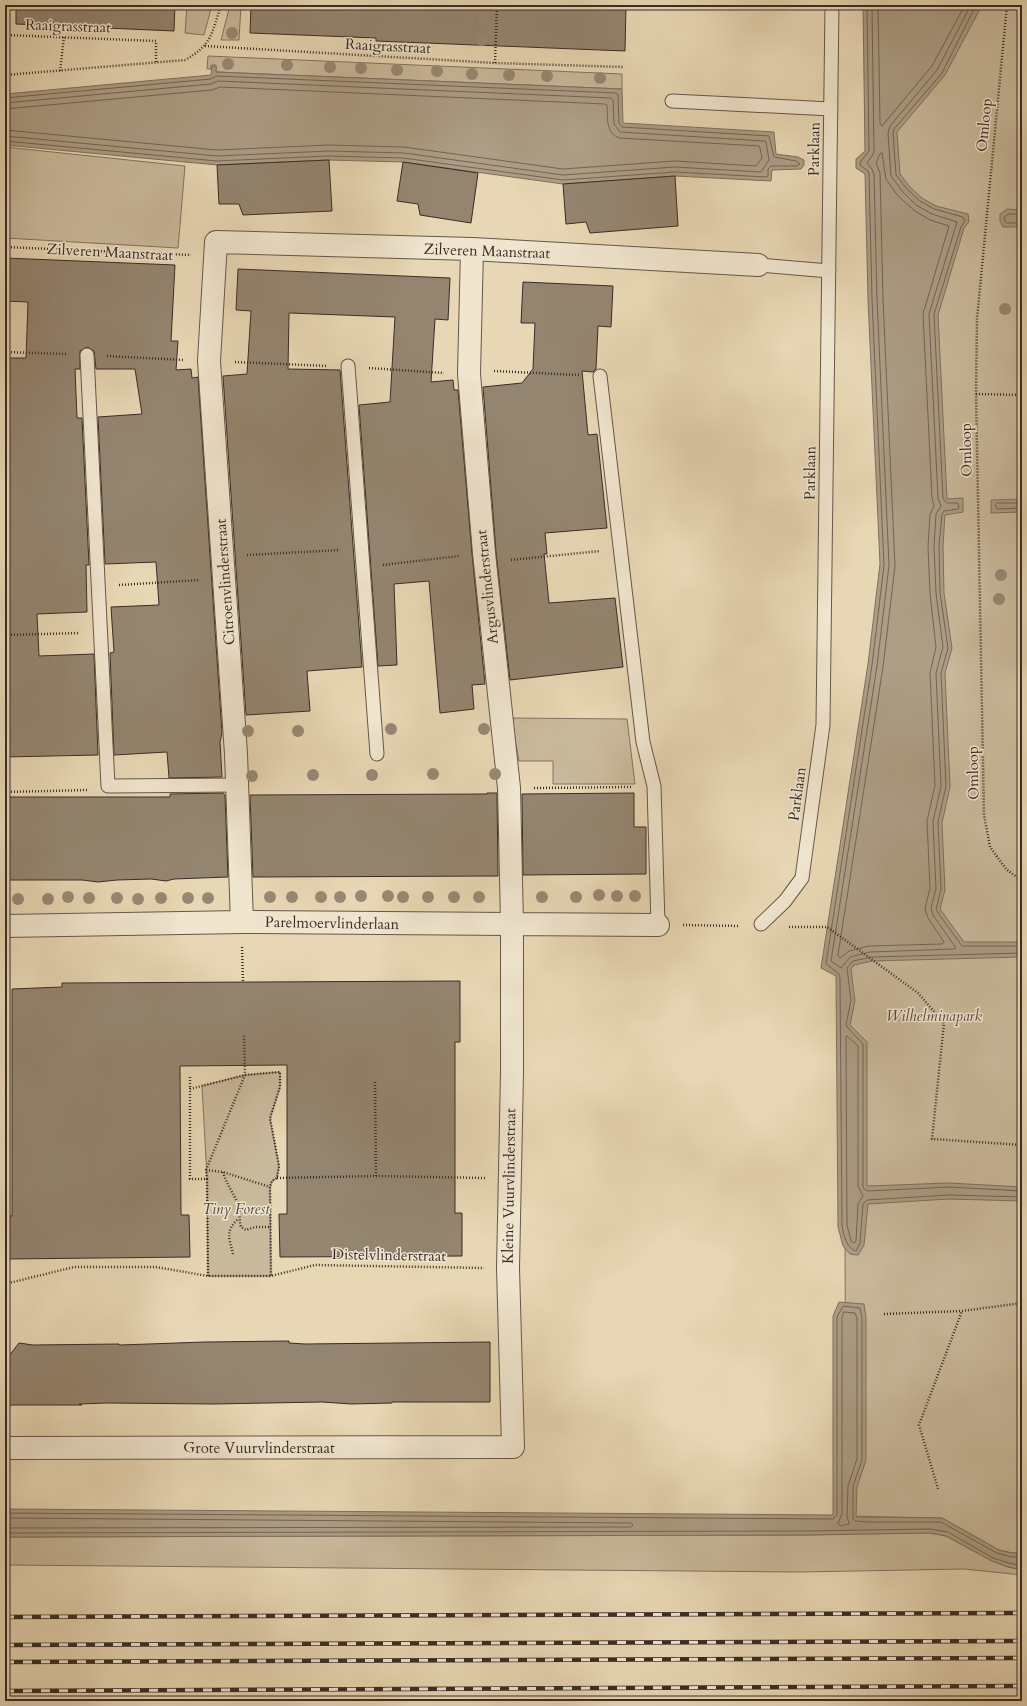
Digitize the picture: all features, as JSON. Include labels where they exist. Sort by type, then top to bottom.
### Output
[{"type":"street","name":"Zilveren Maanstraat","points":[[216,250],[472,250],[758,266]]},
{"type":"street","name":"Citroenvlinderstraat","points":[[216,250],[209,361],[238,785],[242,922]]},
{"type":"street","name":"Argusvlinderstraat","points":[[472,250],[469,372],[484,558],[509,788],[512,924]]},
{"type":"street","name":"Parelmoervlinderlaan","points":[[5,926],[242,922],[658,925]]},
{"type":"street","name":"Kleine Vuurvlinderstraat","points":[[512,924],[508,1268],[513,1448]]},
{"type":"street","name":"Grote Vuurvlinderstraat","points":[[5,1448],[513,1448]]},
{"type":"lane","name":"Parklaan","points":[[761,924],[786,901],[802,878],[823,725],[832,5]]},
{"type":"lane","points":[[672,101],[831,109]]},
{"type":"lane","points":[[758,266],[828,271]]},
{"type":"lane","points":[[87,355],[108,786],[238,785]]},
{"type":"lane","points":[[348,366],[377,754]]},
{"type":"lane","points":[[600,376],[643,742],[654,786],[658,925]]},
{"type":"path","points":[[5,75],[185,60],[205,46],[212,36],[221,5]]},
{"type":"path","points":[[495,63],[497,5]]},
{"type":"path","name":"Omloop","points":[[1007,5],[977,319],[976,394],[984,815],[990,847],[1006,869],[1022,882]]},
{"type":"path","name":"Raaigrasstraat","points":[[5,35],[156,41],[156,62]]},
{"type":"path","points":[[60,71],[64,37]]},
{"type":"path","name":"Raaigrasstraat","points":[[205,46],[495,63],[624,67]]},
{"type":"path","name":"Zilveren Maanstraat","points":[[5,246],[216,250]]},
{"type":"path","points":[[5,352],[469,372],[600,376]]},
{"type":"path","points":[[976,394],[1022,395]]},
{"type":"path","points":[[223,556],[361,549]]},
{"type":"path","points":[[363,567],[621,549]]},
{"type":"path","points":[[98,586],[224,578]]},
{"type":"path","points":[[5,635],[100,632]]},
{"type":"path","points":[[5,792],[100,790],[108,786]]},
{"type":"path","points":[[509,788],[654,786]]},
{"type":"path","points":[[242,922],[243,982]]},
{"type":"path","points":[[827,927],[918,993],[944,1022],[932,1139],[1022,1145]]},
{"type":"path","points":[[208,1276],[206,1170],[245,1075],[244,1034]]},
{"type":"path","points":[[190,1089],[245,1075],[280,1072],[280,1087],[270,1118],[279,1166],[278,1178]]},
{"type":"path","points":[[190,1077],[190,1179],[206,1178]]},
{"type":"path","points":[[375,1082],[376,1176]]},
{"type":"path","points":[[206,1170],[223,1172],[270,1187]]},
{"type":"path","points":[[223,1172],[239,1210],[241,1227],[246,1230],[255,1227],[270,1227]]},
{"type":"path","points":[[271,1276],[270,1187],[272,1181],[278,1178],[376,1176],[510,1178]]},
{"type":"path","points":[[233,1254],[228,1234],[230,1228],[239,1219]]},
{"type":"path","name":"Distelvlinderstraat","points":[[5,1284],[74,1268],[156,1267],[208,1276],[271,1276],[315,1265],[508,1268]]},
{"type":"path","points":[[884,1314],[962,1311],[1022,1303]]},
{"type":"path","points":[[938,1488],[918,1425],[962,1311]]},
{"type":"green space","points":[[187,5],[212,5],[204,35],[185,33]]},
{"type":"green space","points":[[230,5],[241,5],[239,40],[221,40]]},
{"type":"green space","name":"Wilhelminapark","points":[[887,5],[1022,5],[1022,1553],[1012,1553],[999,1550],[942,1518],[846,1516],[844,955],[904,509],[887,176]]},
{"type":"green space","points":[[208,56],[622,74],[622,89],[216,72],[216,65],[211,65],[211,69],[207,69]]},
{"type":"green space","points":[[5,147],[185,166],[178,248],[5,238]]},
{"type":"green space","points":[[511,718],[627,719],[635,784],[553,784],[553,761],[519,761]]},
{"type":"green space","name":"Tiny Forest","points":[[280,1072],[280,1087],[270,1119],[279,1166],[277,1178],[272,1181],[270,1187],[271,1276],[208,1276],[207,1178],[202,1086],[245,1075]]},
{"type":"green space","points":[[930,1533],[946,1536],[992,1561],[1022,1570],[1022,1575],[964,1569],[800,1572],[5,1565],[5,1537],[807,1535]]},
{"type":"water","points":[[863,5],[980,5],[980,9],[945,75],[897,132],[900,174],[910,187],[922,198],[936,206],[968,214],[969,222],[964,228],[938,315],[947,499],[963,498],[963,512],[945,515],[943,546],[944,593],[952,648],[945,673],[950,787],[942,823],[945,890],[940,909],[964,942],[1022,942],[1022,957],[872,961],[854,965],[851,969],[855,1001],[850,1025],[867,1042],[867,1186],[949,1183],[1022,1187],[1022,1201],[949,1199],[868,1204],[864,1245],[858,1255],[850,1254],[843,1246],[838,1227],[836,976],[821,968],[868,664],[880,564],[868,299],[865,174],[856,168],[856,159],[865,151]]},
{"type":"water","points":[[212,66],[216,66],[216,72],[622,89],[623,123],[774,132],[776,154],[798,157],[804,160],[804,165],[801,169],[772,170],[771,181],[675,176],[563,184],[403,162],[329,160],[217,165],[5,145],[5,94],[211,75]]},
{"type":"water","points":[[1007,209],[1022,210],[1022,227],[1003,227],[1000,221],[1000,214]]},
{"type":"water","points":[[1022,499],[1022,512],[991,513],[991,500]]},
{"type":"water","points":[[839,1302],[864,1304],[866,1317],[866,1460],[857,1487],[856,1517],[942,1518],[999,1550],[1012,1553],[1022,1553],[1022,1570],[992,1561],[946,1536],[930,1533],[807,1535],[5,1537],[5,1509],[833,1515],[833,1316]]},
{"type":"building","points":[[16,5],[175,5],[174,31],[16,24]]},
{"type":"building","points":[[251,5],[626,5],[625,51],[376,41],[376,38],[250,33]]},
{"type":"building","points":[[329,160],[332,211],[243,215],[239,204],[219,204],[217,165]]},
{"type":"building","points":[[403,162],[478,173],[471,223],[420,215],[418,204],[397,201]]},
{"type":"building","points":[[675,176],[678,226],[590,233],[586,222],[566,224],[563,184]]},
{"type":"building","points":[[5,258],[175,265],[171,341],[178,341],[176,370],[191,369],[192,378],[198,377],[222,733],[220,742],[222,777],[169,778],[167,752],[114,755],[110,653],[114,652],[111,607],[159,605],[156,562],[105,564],[98,417],[142,414],[135,369],[96,369],[94,351],[87,347],[80,351],[80,369],[75,369],[77,418],[82,418],[89,565],[86,565],[87,612],[37,614],[39,656],[94,654],[98,755],[5,757],[5,358],[26,358],[28,302],[5,301]]},
{"type":"building","points":[[238,269],[450,278],[448,320],[435,319],[431,382],[453,380],[454,390],[458,390],[485,684],[472,685],[474,709],[440,713],[429,581],[394,584],[397,665],[378,666],[359,405],[390,402],[395,317],[289,313],[288,369],[340,370],[362,667],[307,671],[310,711],[246,715],[223,376],[247,374],[251,311],[236,310]]},
{"type":"building","points":[[523,282],[613,286],[611,327],[598,326],[596,369],[593,372],[582,371],[588,435],[597,434],[607,528],[545,533],[547,554],[544,554],[549,603],[615,598],[623,667],[510,680],[496,552],[483,387],[522,383],[533,369],[535,323],[521,323]]},
{"type":"building","points":[[223,793],[225,795],[228,877],[174,879],[166,881],[151,879],[98,882],[82,880],[5,880],[5,797],[170,797],[170,794]]},
{"type":"building","points":[[497,793],[498,876],[253,877],[250,795]]},
{"type":"building","points":[[634,793],[634,827],[646,827],[646,874],[523,875],[522,794]]},
{"type":"building","points":[[460,981],[460,1042],[455,1042],[455,1213],[462,1213],[462,1256],[280,1257],[279,1214],[287,1214],[287,1065],[180,1066],[181,1215],[189,1215],[190,1257],[7,1259],[7,1216],[12,1216],[12,989],[62,987],[62,983]]},
{"type":"building","points":[[289,1341],[289,1343],[305,1344],[490,1342],[490,1402],[392,1402],[351,1404],[322,1402],[213,1404],[107,1403],[79,1404],[82,1405],[5,1405],[5,1361],[19,1343],[33,1345],[120,1345]]},
{"type":"railway","points":[[5,1617],[1022,1613]]},
{"type":"railway","points":[[5,1645],[1022,1641]]},
{"type":"railway","points":[[5,1662],[1022,1658]]},
{"type":"railway","points":[[5,1691],[1022,1686]]}]
